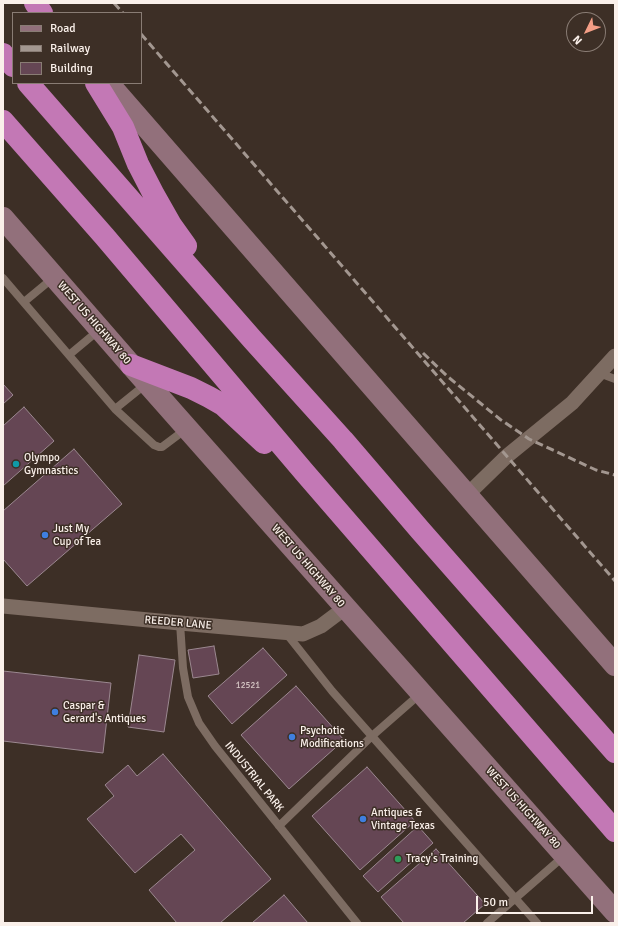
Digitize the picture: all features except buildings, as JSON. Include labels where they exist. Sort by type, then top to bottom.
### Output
[{"type":"highway","points":[[35,3],[41,12]]},
{"type":"highway","points":[[3,54],[12,65]]},
{"type":"highway","points":[[29,84],[252,339],[343,440],[615,752]]},
{"type":"highway","points":[[97,84],[123,127],[138,164],[172,225],[252,339]]},
{"type":"highway","points":[[3,121],[110,243],[305,473],[615,832]]},
{"type":"highway","points":[[130,365],[191,388],[223,405],[281,458],[305,473]]},
{"type":"main road","points":[[38,3],[46,12]]},
{"type":"main road","points":[[109,84],[615,666]]},
{"type":"main road","name":"WEST US HIGHWAY 80","points":[[3,218],[99,330],[615,912]]},
{"type":"street","points":[[466,496],[507,456],[572,403],[615,356]]},
{"type":"street","name":"REEDER LANE","points":[[3,606],[303,634],[321,626],[345,608]]},
{"type":"lane","points":[[24,302],[54,277]]},
{"type":"lane","points":[[3,278],[115,409],[147,439],[159,447],[162,447],[186,428]]},
{"type":"lane","points":[[69,355],[99,330]]},
{"type":"lane","points":[[599,373],[615,379]]},
{"type":"lane","points":[[115,409],[147,384]]},
{"type":"lane","name":"INDUSTRIAL PARK","points":[[180,623],[183,668],[188,697],[199,723],[215,746],[357,923]]},
{"type":"lane","points":[[286,632],[332,691],[537,923]]},
{"type":"lane","points":[[279,826],[372,736],[421,693]]},
{"type":"lane","points":[[487,923],[565,856]]},
{"type":"railway","points":[[114,3],[122,12]]},
{"type":"railway","points":[[142,35],[615,581]]},
{"type":"railway","points":[[423,353],[447,376],[501,420],[529,439],[596,470],[615,475]]},
{"type":"place","name":"Olympo Gymnastics","points":[[16,464]]},
{"type":"place","name":"Just My Cup of Tea","points":[[45,535]]},
{"type":"place","name":"Caspar & Gerard's Antiques","points":[[55,712]]},
{"type":"place","name":"Psychotic Modifications","points":[[292,737]]},
{"type":"place","name":"Antiques & Vintage Texas","points":[[363,819]]},
{"type":"place","name":"Tracy's Training","points":[[398,859]]}]
